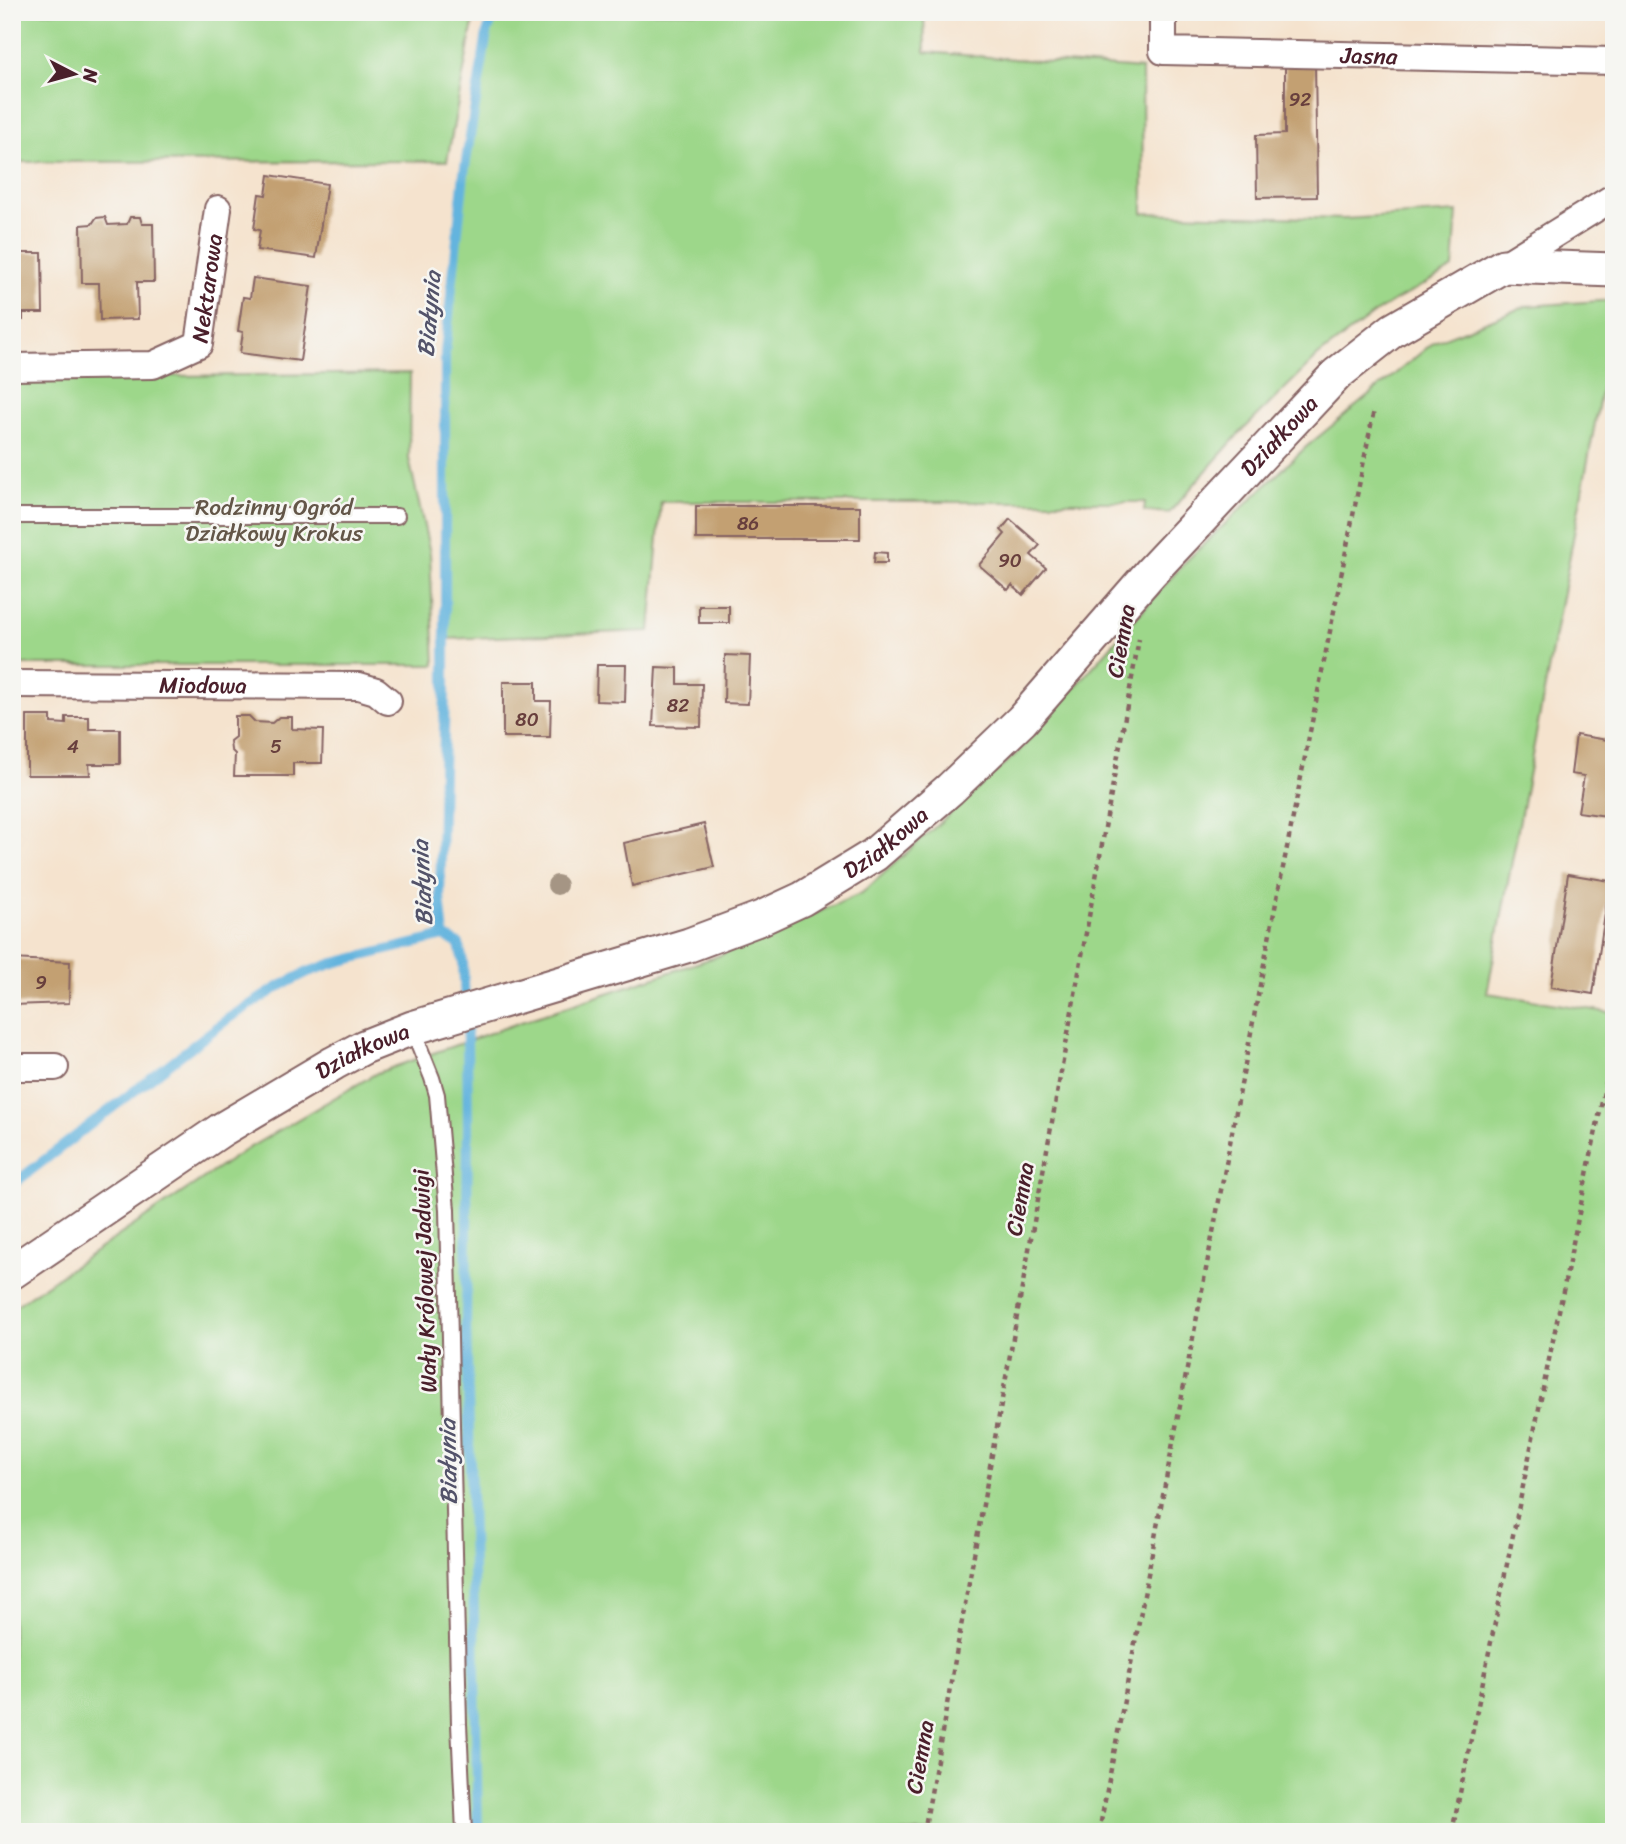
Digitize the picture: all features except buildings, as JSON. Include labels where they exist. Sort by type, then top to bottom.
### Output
[{"type":"street","name":"Jasna","points":[[1163,12],[1163,51],[1614,61]]},
{"type":"street","name":"Działkowa","points":[[12,1272],[232,1123],[365,1046],[450,1016],[726,932],[802,899],[874,855],[950,789],[1022,720],[1151,572],[1337,374],[1393,330],[1614,197]]},
{"type":"street","name":"Nektarowa","points":[[12,368],[153,365],[199,344],[218,209]]},
{"type":"street","points":[[1503,265],[1614,270]]},
{"type":"street","name":"Miodowa","points":[[12,684],[359,686],[376,691],[388,701]]},
{"type":"street","points":[[12,1067],[55,1067]]},
{"type":"lane","points":[[12,516],[397,516]]},
{"type":"lane","name":"Wały Królowej Jadwigi","points":[[412,1028],[437,1095],[447,1210],[464,1832]]},
{"type":"path","points":[[1099,1832],[1268,943],[1374,410]]},
{"type":"path","name":"Ciemna","points":[[924,1832],[1141,626]]},
{"type":"path","points":[[1452,1832],[1614,1043]]},
{"type":"green space","points":[[12,12],[475,12],[447,161],[12,162]]},
{"type":"green space","points":[[495,12],[924,12],[925,52],[1142,69],[1143,213],[1344,219],[1457,212],[1453,268],[1379,310],[1318,356],[1236,437],[1169,513],[1144,511],[1145,502],[661,502],[650,631],[445,639],[445,353],[464,173],[487,33]]},
{"type":"green space","points":[[1614,300],[1614,323],[1487,993],[1614,1013],[1614,1832],[12,1832],[12,1308],[242,1152],[377,1073],[718,956],[862,893],[1018,752],[1185,562],[1306,447],[1434,342],[1526,306]]},
{"type":"green space","name":"Rodzinny Ogród Działkowy Krokus","points":[[410,373],[409,459],[430,553],[435,665],[12,665],[12,378]]},
{"type":"waterway","name":"Białynia","points":[[478,1832],[466,1322],[467,1042],[463,962],[459,944],[444,936],[440,897],[445,688],[445,353],[464,173],[487,33],[495,12]]},
{"type":"waterway","points":[[12,1185],[229,1018],[280,986],[334,963],[444,936]]}]
